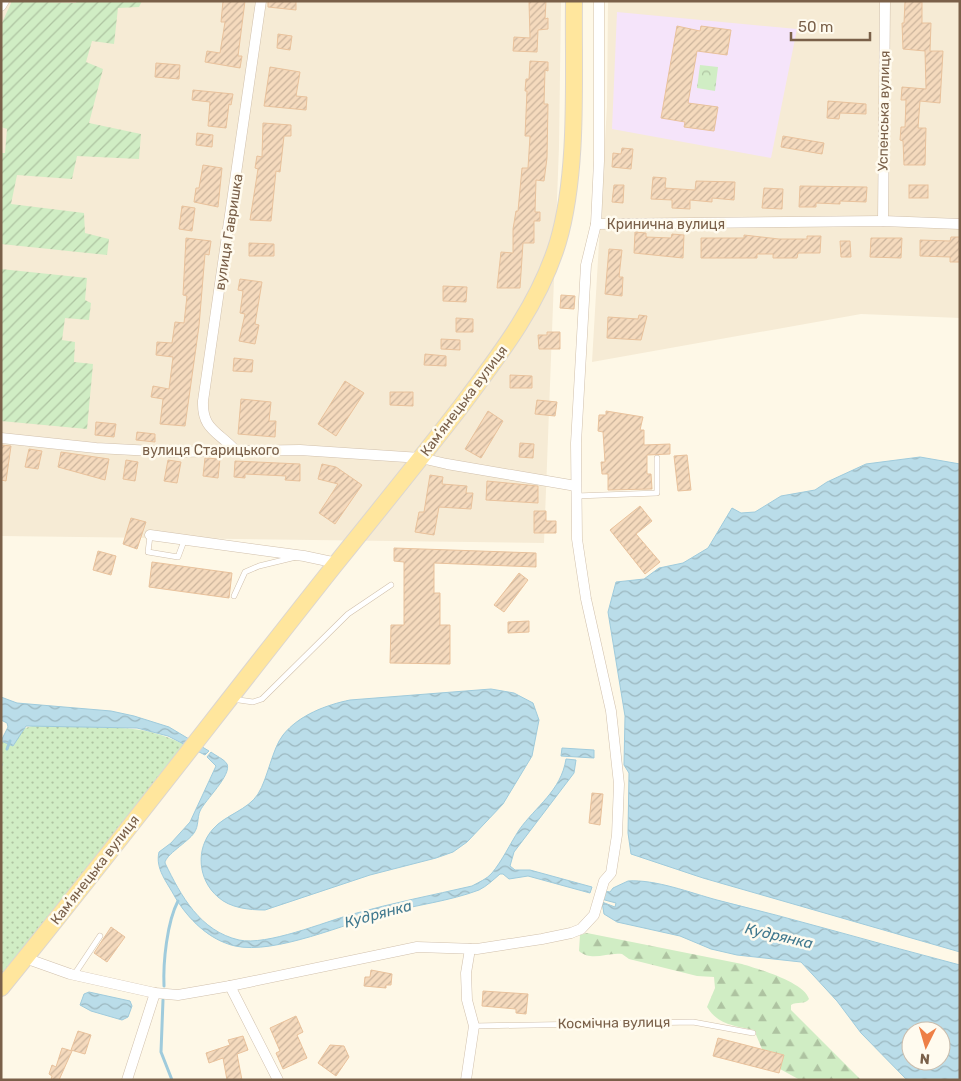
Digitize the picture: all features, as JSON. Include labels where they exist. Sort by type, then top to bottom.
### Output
[{"type":"main road","name":"Камʼянецька вулиця","points":[[1,988],[421,458],[510,341],[538,291],[558,242],[568,200],[574,103],[574,1]]},
{"type":"street","points":[[1,6],[4,1]]},
{"type":"street","name":"вулиця Гавришка","points":[[234,449],[206,423],[203,414],[203,401],[261,1]]},
{"type":"street","name":"Кринична вулиця","points":[[599,1],[600,162],[596,224],[883,222],[960,224]]},
{"type":"street","name":"Успенська вулиця","points":[[883,222],[885,1]]},
{"type":"street","points":[[25,958],[74,975],[155,993],[178,995],[417,947],[470,949],[571,933],[581,928],[594,915],[604,881],[611,873],[617,835],[619,784],[611,711],[586,599],[577,539],[576,491],[586,265],[596,224]]},
{"type":"street","name":"вулиця Старицького","points":[[1,438],[96,448],[172,452],[234,449],[300,450],[421,458],[576,491]]},
{"type":"street","points":[[150,535],[304,556],[337,563]]},
{"type":"street","points":[[466,1080],[474,1026],[467,1000],[466,973],[470,949]]},
{"type":"street","points":[[230,986],[278,1080]]},
{"type":"street","points":[[127,1080],[155,993]]},
{"type":"lane","points":[[576,491],[657,493],[657,458]]},
{"type":"lane","points":[[150,535],[148,552],[178,557],[184,541]]},
{"type":"lane","points":[[234,596],[245,572],[259,566],[304,556]]},
{"type":"lane","points":[[230,699],[253,702],[262,699],[348,614],[391,585]]},
{"type":"lane","points":[[74,975],[100,936]]},
{"type":"lane","name":"Космічна вулиця","points":[[474,1026],[693,1022],[753,1033]]},
{"type":"shaded area","points":[[1,1],[561,1],[559,147],[544,543],[1,536]]},
{"type":"shaded area","points":[[608,1],[960,1],[960,318],[861,314],[592,362],[607,106]]},
{"type":"shaded area","points":[[617,12],[797,29],[771,158],[612,129]]},
{"type":"green space","points":[[12,1],[76,3],[77,1],[142,1],[139,7],[118,8],[114,44],[92,41],[86,62],[103,69],[89,123],[141,134],[139,159],[77,156],[72,179],[17,175],[11,204],[84,213],[85,233],[109,239],[107,255],[1,244],[1,153],[5,153],[7,129],[1,127],[1,25]]},
{"type":"green space","points":[[700,65],[718,67],[715,91],[697,88]]},
{"type":"green space","points":[[1,269],[87,278],[85,300],[91,303],[89,320],[65,318],[62,340],[75,342],[74,362],[93,364],[87,429],[1,421]]},
{"type":"green space","points":[[36,725],[131,729],[168,737],[187,746],[1,979],[1,741],[13,746],[22,729]]},
{"type":"green space","points":[[587,933],[742,964],[790,982],[799,987],[809,999],[805,1002],[791,1005],[791,1010],[861,1080],[800,1080],[780,1069],[784,1055],[762,1049],[754,1030],[728,1024],[711,1013],[707,1007],[715,988],[714,977],[697,976],[629,959],[622,954],[589,956],[579,951],[580,935]]},
{"type":"water","points":[[920,457],[960,464],[960,952],[703,878],[631,854],[628,833],[629,773],[624,765],[625,716],[608,612],[616,582],[644,579],[659,568],[683,563],[708,548],[732,508],[741,513],[755,512],[781,496],[815,490],[827,482],[866,464]]},
{"type":"water","points":[[491,689],[514,693],[533,703],[539,720],[532,756],[503,804],[467,842],[453,852],[436,858],[370,875],[265,910],[246,909],[228,904],[211,890],[206,882],[201,864],[203,846],[207,837],[218,824],[254,800],[265,780],[279,741],[289,728],[305,716],[322,708],[350,700]]},
{"type":"water","points":[[1,697],[17,703],[111,711],[134,716],[169,727],[209,751],[205,755],[168,736],[137,728],[26,726],[13,746],[1,741],[8,727],[7,723],[1,720]]},
{"type":"water","points":[[562,748],[594,750],[594,758],[561,756]]},
{"type":"water","name":"Кудрянка","points":[[211,752],[227,764],[226,774],[200,811],[197,828],[194,833],[169,856],[165,863],[178,888],[193,910],[213,929],[225,935],[239,940],[265,940],[368,910],[472,886],[488,877],[496,868],[519,830],[559,780],[566,759],[576,760],[574,773],[514,852],[510,866],[515,870],[530,870],[592,887],[590,893],[528,876],[509,879],[500,874],[479,890],[468,894],[386,913],[310,937],[270,946],[251,948],[225,943],[200,928],[186,913],[162,875],[158,858],[159,852],[171,843],[190,822],[216,766],[207,757]]},
{"type":"water","name":"Кудрянка","points":[[628,881],[661,884],[960,965],[960,1080],[907,1080],[861,1033],[837,1001],[801,962],[737,955],[711,949],[680,936],[617,922],[604,914],[602,902],[615,907],[616,903],[601,899],[604,891],[610,892],[613,888]]},
{"type":"water","points":[[89,992],[130,1001],[132,1006],[128,1017],[122,1020],[91,1011],[80,1005],[84,994]]},
{"type":"building","points":[[223,1],[245,1],[238,56],[242,56],[240,68],[205,62],[207,51],[220,53],[225,22],[221,22]]},
{"type":"building","points":[[268,1],[296,1],[296,10],[268,7]]},
{"type":"building","points":[[529,1],[546,1],[545,19],[548,18],[548,29],[538,30],[537,52],[513,51],[514,37],[530,38]]},
{"type":"building","points":[[905,1],[922,2],[922,23],[931,23],[930,51],[943,51],[940,103],[920,101],[918,128],[926,128],[925,165],[904,165],[903,141],[900,140],[901,127],[905,127],[906,100],[901,100],[902,87],[926,89],[925,51],[903,49],[902,23],[904,23]]},
{"type":"building","points":[[677,26],[700,31],[701,26],[731,30],[727,55],[697,51],[688,103],[718,107],[714,131],[684,127],[685,122],[661,118]]},
{"type":"building","points":[[278,34],[292,36],[290,50],[277,48]]},
{"type":"building","points":[[530,61],[548,62],[548,71],[545,70],[544,104],[548,104],[547,158],[544,181],[536,180],[535,212],[540,212],[540,221],[534,221],[534,243],[523,243],[520,288],[497,288],[501,252],[513,253],[513,229],[516,211],[518,211],[522,168],[528,168],[530,136],[525,136],[527,91],[525,91],[526,79],[529,79]]},
{"type":"building","points":[[156,63],[180,65],[179,79],[155,77]]},
{"type":"building","points":[[270,67],[300,72],[296,96],[307,97],[306,110],[264,106]]},
{"type":"building","points":[[193,90],[233,94],[231,105],[229,104],[226,128],[208,126],[210,102],[192,100]]},
{"type":"building","points":[[828,101],[866,104],[866,114],[840,113],[839,119],[827,118]]},
{"type":"building","points":[[263,123],[291,125],[291,136],[284,136],[280,172],[276,171],[271,221],[250,220],[258,169],[255,168],[257,156],[262,157]]},
{"type":"building","points":[[197,133],[213,135],[212,147],[196,145]]},
{"type":"building","points":[[783,136],[824,143],[822,154],[781,147]]},
{"type":"building","points":[[622,148],[633,149],[631,169],[612,167],[613,153],[621,154]]},
{"type":"building","points":[[203,165],[222,168],[218,207],[194,202],[196,188],[199,188]]},
{"type":"building","points":[[653,177],[666,178],[665,188],[695,190],[696,181],[735,182],[734,200],[712,198],[712,202],[690,200],[690,209],[672,208],[672,200],[651,199]]},
{"type":"building","points":[[614,185],[624,185],[623,203],[612,202]]},
{"type":"building","points":[[909,185],[928,185],[928,198],[909,198]]},
{"type":"building","points":[[800,186],[867,187],[866,202],[840,201],[840,204],[816,203],[816,207],[799,207]]},
{"type":"building","points":[[764,188],[783,189],[782,209],[762,208]]},
{"type":"building","points":[[182,206],[195,208],[192,231],[179,229]]},
{"type":"building","points":[[635,232],[646,233],[646,237],[671,238],[672,234],[684,235],[683,258],[634,253]]},
{"type":"building","points":[[744,235],[779,239],[807,239],[807,236],[821,236],[820,253],[798,253],[797,258],[773,258],[773,254],[757,254],[757,258],[701,258],[701,238],[744,238]]},
{"type":"building","points":[[951,237],[960,237],[960,262],[950,262],[950,257],[920,256],[920,240],[950,241]]},
{"type":"building","points":[[186,238],[211,241],[209,255],[205,254],[199,326],[185,426],[160,424],[163,399],[151,397],[153,386],[169,389],[173,357],[156,355],[157,342],[172,343],[175,322],[184,323],[187,296],[183,295]]},
{"type":"building","points":[[871,238],[902,238],[901,258],[870,257]]},
{"type":"building","points":[[840,241],[850,241],[851,257],[841,257]]},
{"type":"building","points":[[249,243],[274,244],[274,256],[249,256]]},
{"type":"building","points":[[609,249],[622,250],[619,277],[623,277],[622,296],[605,294]]},
{"type":"building","points":[[240,279],[262,282],[255,324],[259,325],[255,344],[239,341],[245,314],[240,313],[243,291],[238,290]]},
{"type":"building","points":[[443,286],[467,287],[466,302],[443,301]]},
{"type":"building","points":[[561,295],[575,296],[574,309],[560,308]]},
{"type":"building","points":[[639,315],[647,316],[641,340],[607,338],[608,317],[638,319]]},
{"type":"building","points":[[456,318],[473,319],[473,332],[456,332]]},
{"type":"building","points":[[547,332],[560,332],[560,349],[539,349],[538,335],[547,335]]},
{"type":"building","points":[[441,339],[460,340],[460,350],[441,349]]},
{"type":"building","points":[[425,354],[446,356],[446,366],[424,365]]},
{"type":"building","points":[[234,358],[253,360],[252,372],[233,371]]},
{"type":"building","points":[[510,375],[532,376],[532,388],[510,388]]},
{"type":"building","points":[[345,381],[364,393],[336,436],[318,424]]},
{"type":"building","points":[[390,392],[413,392],[413,406],[390,405]]},
{"type":"building","points":[[241,399],[271,402],[269,421],[276,421],[275,437],[238,434]]},
{"type":"building","points":[[537,400],[557,402],[555,416],[535,414]]},
{"type":"building","points":[[488,411],[503,421],[481,458],[465,449]]},
{"type":"building","points":[[606,411],[643,417],[640,430],[644,430],[644,445],[670,444],[670,454],[647,455],[647,474],[651,474],[652,489],[608,490],[608,474],[602,474],[601,462],[605,462],[603,432],[598,431],[599,415],[606,415]]},
{"type":"building","points":[[96,422],[116,424],[114,437],[95,435]]},
{"type":"building","points":[[137,432],[155,434],[155,442],[136,440]]},
{"type":"building","points":[[520,443],[534,444],[533,458],[519,457]]},
{"type":"building","points":[[1,445],[11,446],[6,481],[1,480]]},
{"type":"building","points":[[29,449],[42,451],[38,469],[25,467]]},
{"type":"building","points":[[61,452],[109,459],[105,480],[58,467]]},
{"type":"building","points":[[687,455],[691,490],[678,491],[674,456]]},
{"type":"building","points":[[205,458],[220,459],[218,478],[203,476]]},
{"type":"building","points":[[126,460],[138,462],[135,481],[123,479]]},
{"type":"building","points":[[168,460],[181,462],[177,483],[164,481]]},
{"type":"building","points":[[235,461],[300,464],[300,481],[285,480],[286,476],[245,474],[245,478],[234,477]]},
{"type":"building","points":[[322,464],[336,467],[362,485],[335,524],[319,513],[338,484],[318,479]]},
{"type":"building","points":[[430,475],[443,477],[442,484],[467,486],[466,493],[473,493],[471,509],[439,507],[434,535],[415,532],[419,512],[424,512]]},
{"type":"building","points":[[487,481],[538,486],[538,503],[486,500]]},
{"type":"building","points":[[640,506],[652,521],[636,534],[660,562],[645,574],[610,530]]},
{"type":"building","points":[[534,511],[546,511],[546,521],[556,521],[556,533],[534,533]]},
{"type":"building","points":[[131,518],[146,522],[137,549],[123,544]]},
{"type":"building","points":[[394,548],[536,553],[536,567],[434,563],[434,593],[440,593],[440,625],[450,625],[450,664],[390,663],[391,625],[404,625],[404,562],[394,561]]},
{"type":"building","points":[[98,551],[116,556],[111,575],[93,570]]},
{"type":"building","points":[[152,562],[232,573],[229,598],[149,587]]},
{"type":"building","points":[[519,573],[528,580],[504,612],[494,605]]},
{"type":"building","points":[[529,621],[529,632],[508,633],[508,622]]},
{"type":"building","points":[[592,793],[603,794],[600,825],[589,823]]},
{"type":"building","points":[[111,927],[125,937],[107,962],[94,953]]},
{"type":"building","points":[[371,970],[392,974],[391,985],[386,985],[386,988],[364,986],[365,977],[370,977]]},
{"type":"building","points":[[483,991],[528,994],[526,1014],[516,1013],[516,1009],[482,1006]]},
{"type":"building","points":[[296,1016],[303,1032],[297,1035],[307,1058],[283,1069],[276,1053],[280,1051],[270,1028]]},
{"type":"building","points":[[78,1031],[91,1035],[85,1054],[71,1050]]},
{"type":"building","points":[[243,1036],[248,1050],[237,1054],[242,1080],[227,1080],[223,1058],[209,1063],[206,1053],[230,1045],[228,1040]]},
{"type":"building","points":[[718,1038],[784,1055],[779,1073],[713,1056]]},
{"type":"building","points":[[330,1045],[344,1046],[349,1057],[336,1076],[318,1063]]},
{"type":"building","points":[[62,1048],[72,1051],[59,1080],[51,1080],[52,1076],[49,1074],[52,1065],[56,1067]]},
{"type":"waterway","points":[[7,749],[10,741]]},
{"type":"waterway","points":[[164,986],[167,942],[171,920],[178,901]]},
{"type":"waterway","points":[[163,1000],[161,1052],[172,1080]]}]
